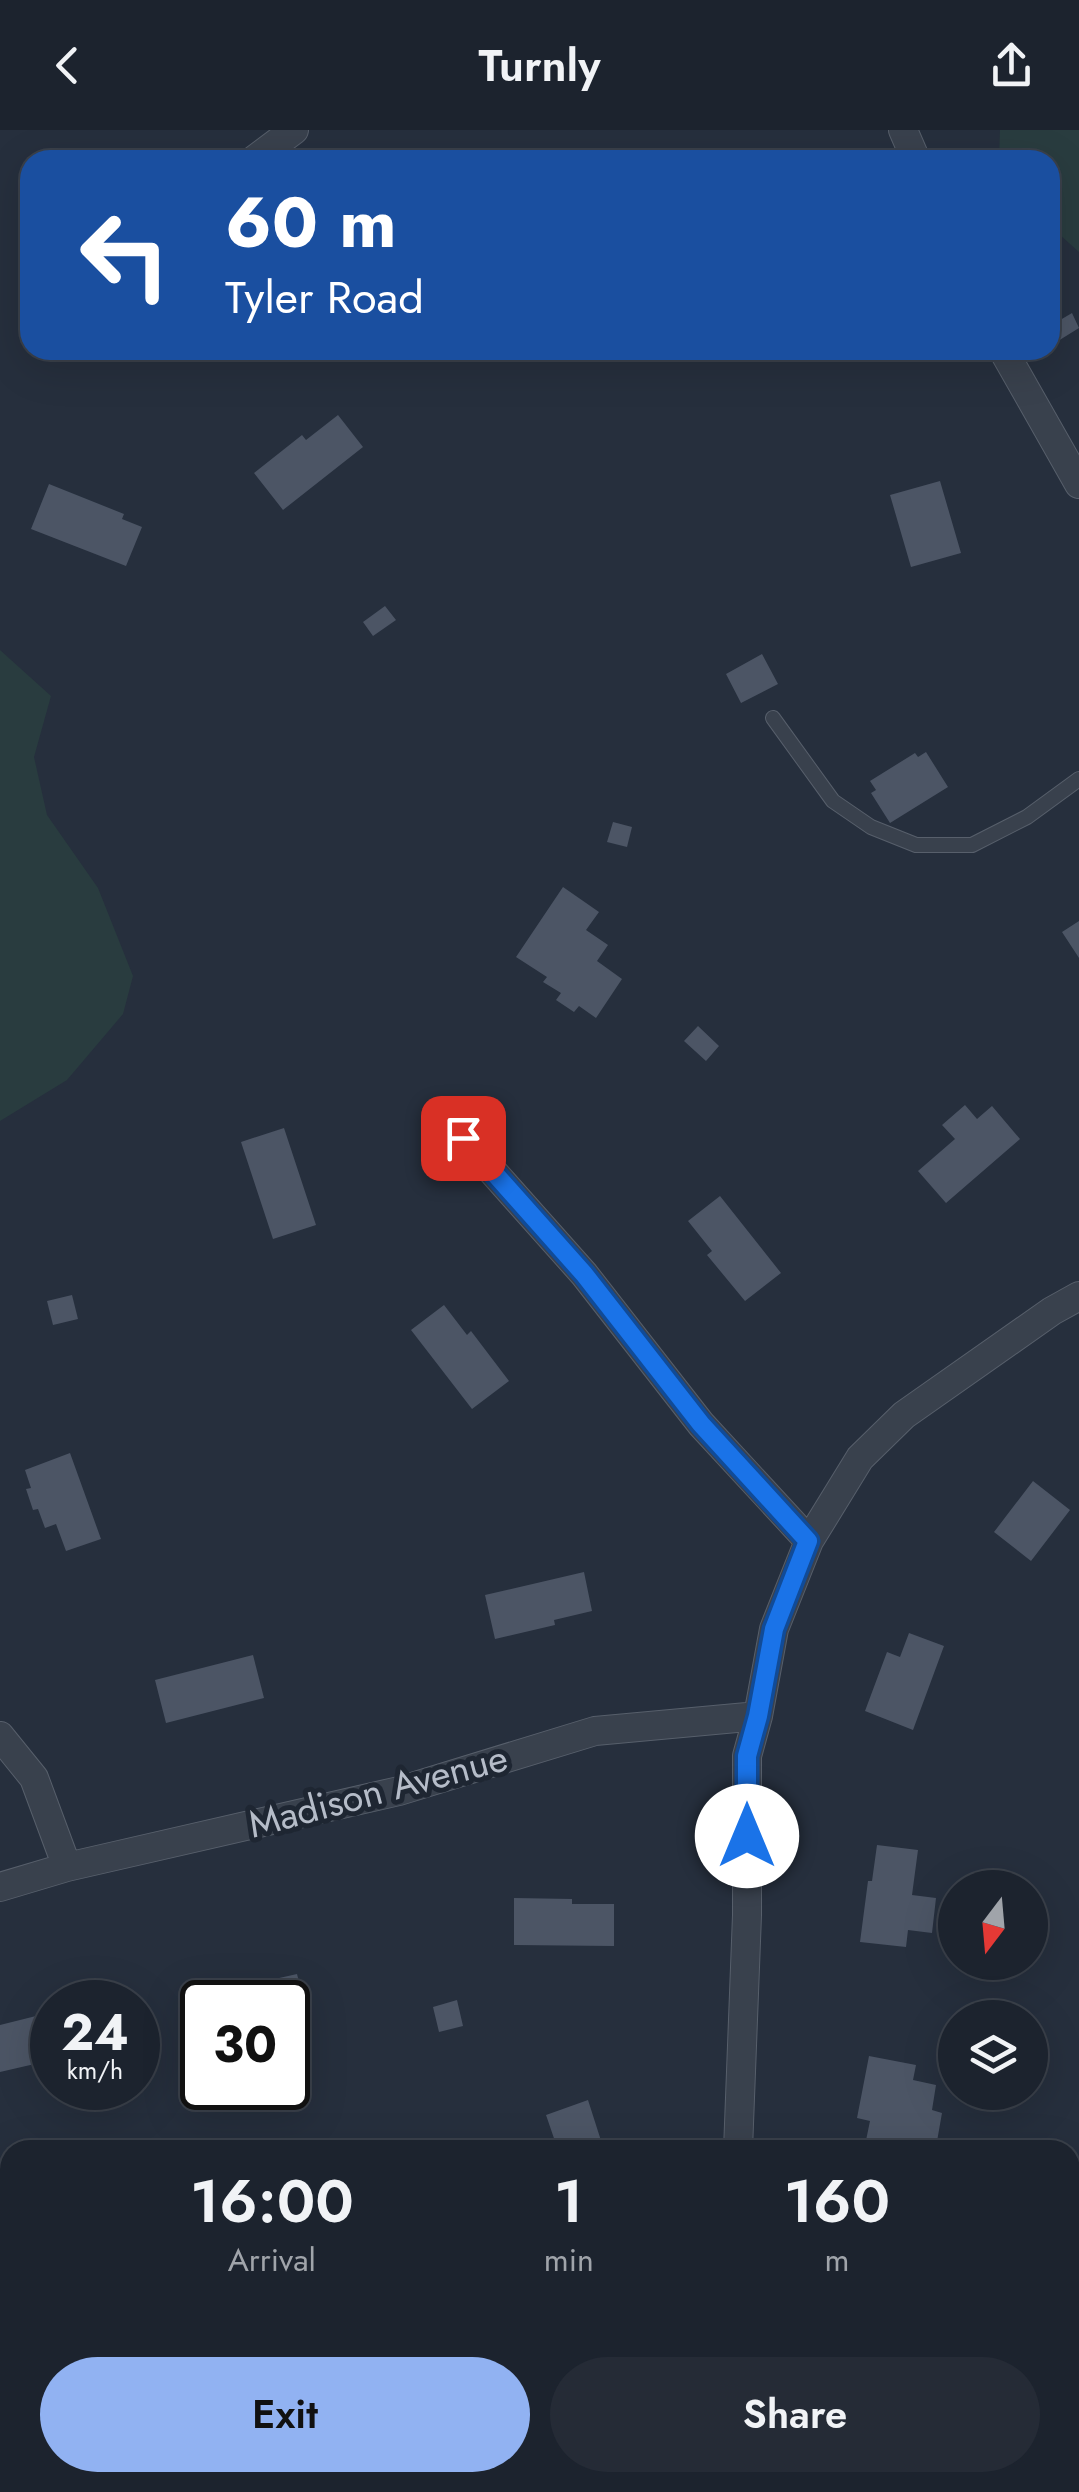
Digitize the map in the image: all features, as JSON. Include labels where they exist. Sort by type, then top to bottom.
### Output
[{"type":"street","points":[[267,150],[294,130]]},
{"type":"street","points":[[1009,360],[1079,484]]},
{"type":"street","points":[[463,1138],[584,1274],[701,1424],[808,1541]]},
{"type":"street","points":[[738,2140],[747,1915],[747,1756],[774,1629],[808,1541],[860,1458],[904,1415],[1079,1296]]},
{"type":"street","name":"Madison Avenue","points":[[0,1886],[400,1791],[594,1731],[758,1716]]},
{"type":"street","points":[[0,1736],[34,1778],[68,1867]]},
{"type":"lane","points":[[773,718],[833,801],[872,827],[916,846],[972,846],[1027,817],[1079,779]]},
{"type":"shaded area","points":[[1000,130],[1079,130],[1079,252],[1060,235],[1060,150],[999,150]]},
{"type":"shaded area","points":[[0,650],[51,696],[34,757],[47,815],[98,888],[133,976],[123,1014],[67,1080],[0,1121]]},
{"type":"building","points":[[1072,313],[1079,328],[1060,340],[1060,320]]},
{"type":"building","points":[[338,415],[363,447],[283,510],[254,473],[302,435],[306,440]]},
{"type":"building","points":[[940,481],[961,553],[911,567],[890,495]]},
{"type":"building","points":[[49,484],[124,514],[122,519],[142,527],[126,566],[31,529]]},
{"type":"building","points":[[385,606],[396,620],[373,636],[363,622]]},
{"type":"building","points":[[762,654],[778,684],[741,703],[726,674]]},
{"type":"building","points":[[926,752],[948,787],[890,823],[871,793],[876,790],[870,781],[915,753],[918,757]]},
{"type":"building","points":[[613,822],[632,827],[627,847],[607,842]]},
{"type":"building","points":[[563,887],[599,912],[586,930],[608,945],[597,961],[622,979],[596,1018],[579,1006],[574,1012],[556,1000],[561,993],[543,982],[547,977],[516,957]]},
{"type":"building","points":[[1079,921],[1079,958],[1062,932]]},
{"type":"building","points":[[698,1026],[719,1046],[706,1061],[684,1041]]},
{"type":"building","points":[[965,1105],[977,1119],[992,1106],[1020,1139],[946,1203],[918,1171],[955,1139],[942,1125]]},
{"type":"building","points":[[284,1128],[316,1225],[273,1239],[241,1142]]},
{"type":"building","points":[[720,1196],[781,1273],[745,1301],[707,1255],[712,1251],[688,1221]]},
{"type":"building","points":[[72,1295],[78,1319],[53,1325],[47,1301]]},
{"type":"building","points":[[444,1305],[467,1335],[471,1331],[509,1381],[472,1409],[411,1330]]},
{"type":"building","points":[[70,1453],[101,1539],[66,1551],[56,1524],[45,1528],[38,1509],[33,1510],[25,1470]]},
{"type":"building","points":[[1033,1481],[1070,1510],[1031,1561],[994,1532]]},
{"type":"building","points":[[584,1572],[592,1611],[554,1620],[555,1625],[495,1639],[485,1595]]},
{"type":"building","points":[[909,1633],[944,1646],[913,1730],[865,1711],[887,1652],[900,1657]]},
{"type":"building","points":[[253,1655],[264,1698],[166,1723],[155,1680]]},
{"type":"building","points":[[877,1845],[918,1850],[912,1895],[936,1898],[932,1933],[908,1930],[906,1947],[860,1942]]},
{"type":"building","points":[[514,1898],[614,1904],[614,1946],[514,1945]]},
{"type":"building","points":[[297,1974],[299,1980],[270,1980]]},
{"type":"building","points":[[457,2000],[463,2026],[439,2032],[433,2007]]},
{"type":"building","points":[[30,2018],[30,2065],[0,2072],[0,2025]]},
{"type":"building","points":[[869,2056],[916,2065],[913,2080],[936,2085],[932,2110],[942,2113],[937,2140],[866,2140],[870,2121],[857,2118]]},
{"type":"building","points":[[588,2100],[601,2140],[555,2140],[546,2115]]},
{"type":"route","points":[[463,1138],[584,1274],[701,1424],[808,1541],[774,1629],[747,1756],[747,1836]]}]
